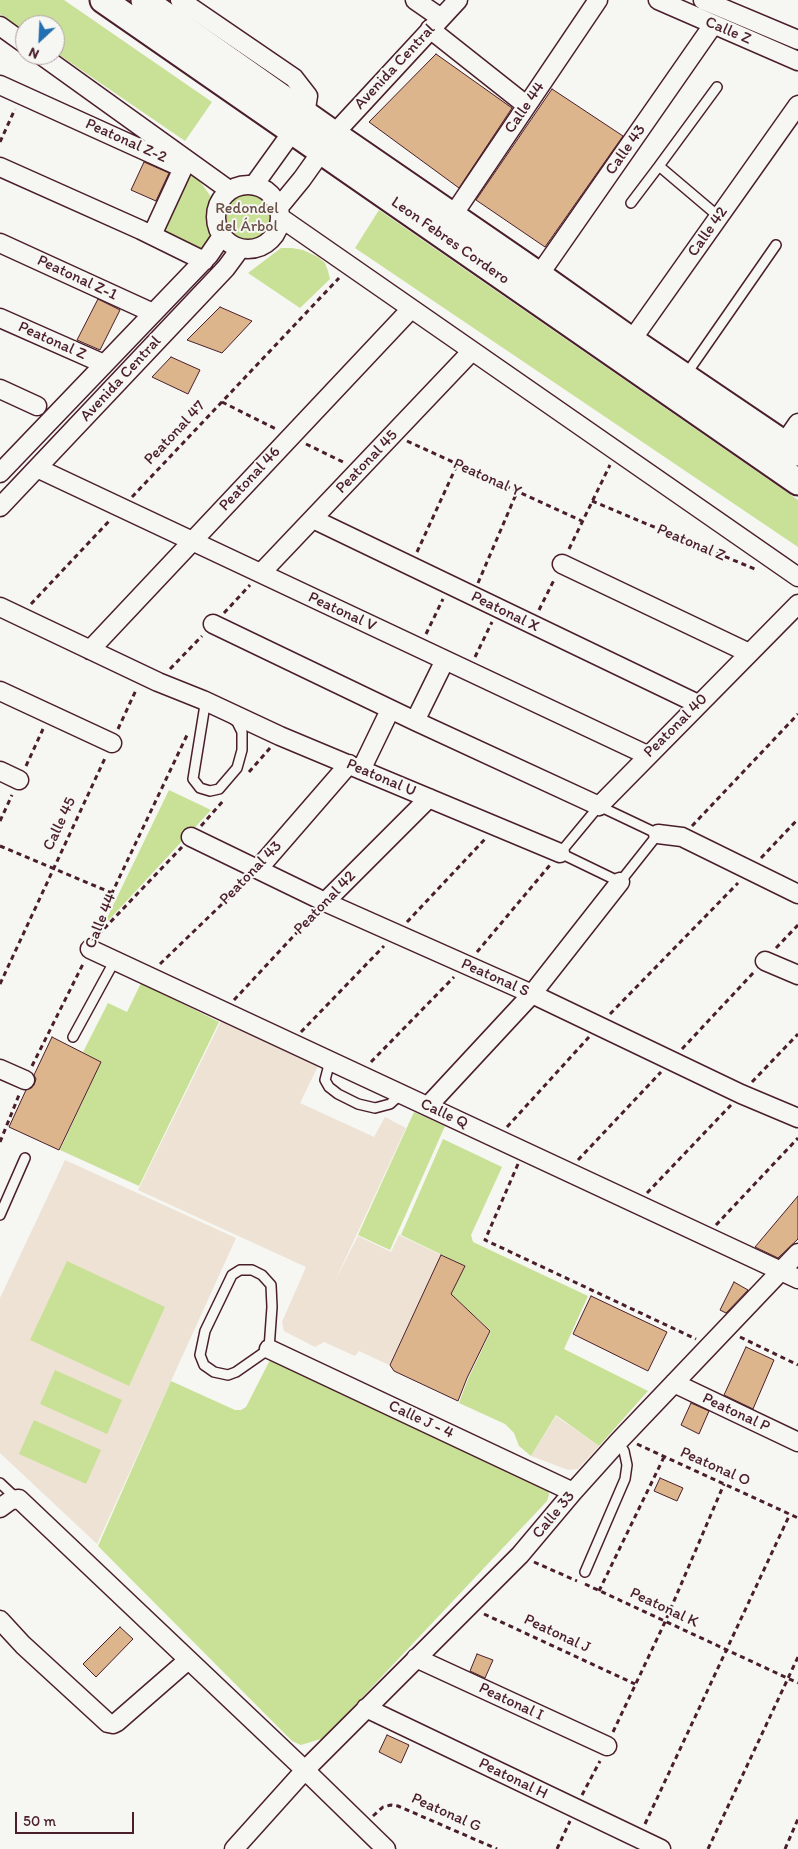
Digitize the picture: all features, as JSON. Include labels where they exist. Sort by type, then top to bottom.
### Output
[{"type":"street","name":"Leon Febres Cordero","points":[[103,0],[299,123],[625,349],[784,453]]},
{"type":"street","points":[[415,0],[436,23],[526,105]]},
{"type":"street","name":"Avenida Central","points":[[280,212],[327,143],[458,0]]},
{"type":"street","name":"Calle 44","points":[[452,216],[598,0]]},
{"type":"street","name":"Calle Z","points":[[658,0],[798,61]]},
{"type":"street","name":"Calle Z","points":[[703,0],[798,40]]},
{"type":"street","name":"Leon Febres Cordero","points":[[163,3],[299,123]]},
{"type":"street","name":"Calle 43","points":[[539,275],[713,25]]},
{"type":"street","points":[[0,26],[15,37]]},
{"type":"street","points":[[55,65],[229,190]]},
{"type":"street","name":"Peatonal Z-2","points":[[0,84],[183,168],[152,235]]},
{"type":"street","name":"Calle 42","points":[[625,349],[798,105]]},
{"type":"street","points":[[254,186],[299,123]]},
{"type":"street","name":"Leon Febres Cordero","points":[[327,143],[452,216],[539,275],[625,349],[685,376],[784,453],[798,482]]},
{"type":"street","points":[[0,168],[152,235],[204,261]]},
{"type":"street","points":[[280,212],[278,229],[272,239],[263,246],[252,250],[240,249],[227,242],[216,226],[219,202],[229,190],[244,185],[254,186],[269,193],[280,212],[350,266],[798,577]]},
{"type":"street","name":"Avenida Central","points":[[1,471],[204,261],[222,236]]},
{"type":"street","name":"Peatonal Z-1","points":[[0,243],[153,313]]},
{"type":"street","name":"Avenida Central","points":[[0,507],[226,268],[240,249]]},
{"type":"street","name":"Peatonal 46","points":[[90,650],[411,309]]},
{"type":"street","name":"Peatonal Z","points":[[0,318],[104,364]]},
{"type":"street","name":"Peatonal 45","points":[[261,573],[472,351]]},
{"type":"street","points":[[0,389],[37,406]]},
{"type":"street","points":[[784,453],[798,423]]},
{"type":"street","name":"Peatonal V","points":[[37,468],[647,755]]},
{"type":"street","name":"Peatonal X","points":[[313,519],[698,704]]},
{"type":"street","points":[[562,564],[749,653]]},
{"type":"street","name":"Peatonal 40","points":[[598,806],[798,604]]},
{"type":"street","name":"Peatonal U","points":[[0,608],[280,736],[560,853]]},
{"type":"street","points":[[213,624],[390,710],[598,806]]},
{"type":"street","points":[[415,721],[446,660]]},
{"type":"street","points":[[0,691],[112,743]]},
{"type":"street","name":"Peatonal 43","points":[[258,869],[355,767],[390,710]]},
{"type":"street","points":[[0,771],[19,780]]},
{"type":"street","name":"Peatonal 42","points":[[325,902],[429,798]]},
{"type":"street","points":[[658,834],[682,837],[798,894]]},
{"type":"street","name":"Peatonal S","points":[[191,837],[325,902],[532,994],[741,1094],[798,1118]]},
{"type":"street","points":[[428,1106],[532,994],[620,882]]},
{"type":"street","name":"Calle Q","points":[[90,948],[798,1279]]},
{"type":"street","points":[[764,961],[798,975]]},
{"type":"street","points":[[0,1068],[25,1080]]},
{"type":"street","name":"Calle 33","points":[[234,1849],[305,1770],[520,1555],[620,1440],[798,1254]]},
{"type":"street","name":"Calle J - 4","points":[[269,1349],[573,1492]]},
{"type":"street","name":"Peatonal P","points":[[674,1383],[798,1442]]},
{"type":"street","points":[[0,1508],[11,1500],[18,1499],[386,1849]]},
{"type":"street","points":[[0,1620],[108,1723],[113,1724],[117,1722],[188,1660]]},
{"type":"street","name":"Peatonal I","points":[[416,1658],[607,1746]]},
{"type":"street","name":"Peatonal H","points":[[366,1708],[661,1849]]},
{"type":"lane","points":[[631,203],[717,88]]},
{"type":"lane","points":[[659,166],[718,216]]},
{"type":"lane","points":[[685,376],[776,245]]},
{"type":"lane","points":[[204,702],[237,722],[242,732],[242,750],[237,768],[219,789],[210,791],[200,788],[193,779],[204,702]]},
{"type":"lane","points":[[560,853],[620,882],[658,834],[598,806]]},
{"type":"lane","name":"Peatonal 40","points":[[560,853],[598,806]]},
{"type":"lane","points":[[73,1037],[115,960]]},
{"type":"lane","points":[[330,1061],[325,1080],[329,1087],[358,1104],[375,1108],[390,1104],[400,1094]]},
{"type":"lane","points":[[0,1215],[25,1158]]},
{"type":"lane","points":[[240,1270],[252,1270],[262,1275],[271,1285],[272,1307],[269,1349],[236,1372],[228,1375],[214,1372],[204,1365],[200,1355],[205,1332],[220,1299],[232,1274],[240,1270]]},
{"type":"lane","points":[[585,1572],[625,1479],[627,1465],[620,1440]]},
{"type":"lane","points":[[0,1483],[16,1498]]},
{"type":"path","points":[[0,142],[22,95]]},
{"type":"path","name":"Peatonal 47","points":[[19,616],[350,266]]},
{"type":"path","name":"Peatonal Y","points":[[393,435],[582,522]]},
{"type":"path","points":[[532,625],[616,451]]},
{"type":"path","points":[[410,566],[457,464]]},
{"type":"path","points":[[472,596],[517,492]]},
{"type":"path","name":"Peatonal Z","points":[[592,501],[681,540],[760,571]]},
{"type":"path","points":[[419,648],[450,585]]},
{"type":"path","points":[[468,671],[498,609]]},
{"type":"path","name":"Calle 45","points":[[0,984],[143,675]]},
{"type":"path","name":"Calle 44","points":[[0,1142],[25,1080],[90,948],[112,892],[204,702]]},
{"type":"path","points":[[682,837],[798,714]]},
{"type":"path","points":[[497,1139],[598,1026],[798,819]]},
{"type":"path","points":[[0,846],[112,892]]},
{"type":"path","name":"Peatonal 43","points":[[148,976],[258,869]]},
{"type":"path","name":"Peatonal 42","points":[[224,1012],[325,902]]},
{"type":"path","points":[[636,1204],[798,1034]]},
{"type":"path","points":[[706,1236],[798,1138]]},
{"type":"path","points":[[524,1151],[485,1240],[710,1346]]},
{"type":"path","points":[[725,1330],[798,1365]]},
{"type":"path","name":"Peatonal O","points":[[620,1440],[664,1457],[798,1518]]},
{"type":"path","points":[[598,1591],[664,1457]]},
{"type":"path","points":[[557,1849],[665,1622],[724,1484]]},
{"type":"path","points":[[638,1838],[790,1514]]},
{"type":"path","name":"Peatonal K","points":[[520,1555],[798,1683]]},
{"type":"path","name":"Peatonal J","points":[[469,1606],[635,1684]]},
{"type":"path","points":[[708,1849],[798,1657]]},
{"type":"path","name":"Peatonal G","points":[[362,1826],[383,1807],[398,1806],[497,1849]]},
{"type":"path","points":[[785,1849],[798,1819]]},
{"type":"shaded area","points":[[224,1015],[320,1062],[300,1103],[374,1137],[385,1117],[406,1128],[335,1281],[358,1236],[391,1252],[399,1235],[441,1255],[389,1365],[359,1351],[355,1356],[324,1342],[315,1347],[284,1331],[282,1322],[306,1267],[138,1190]]},
{"type":"shaded area","points":[[65,1160],[236,1238],[97,1544],[0,1453],[0,1298]]},
{"type":"shaded area","points":[[556,1416],[599,1446],[578,1469],[568,1470],[531,1456]]},
{"type":"green space","points":[[0,0],[64,0],[212,102],[185,141],[65,59],[65,15],[15,15],[15,25],[0,14]]},
{"type":"green space","points":[[187,171],[196,176],[214,201],[210,213],[213,232],[200,255],[158,233]]},
{"type":"green space","name":"Redondel del Árbol","points":[[242,190],[254,190],[264,194],[272,202],[276,218],[272,234],[264,242],[254,246],[242,246],[232,242],[224,234],[220,224],[220,212],[224,202],[232,194]]},
{"type":"green space","points":[[379,210],[798,500],[798,547],[355,248]]},
{"type":"green space","points":[[281,248],[303,250],[318,257],[325,263],[328,271],[330,279],[300,308],[248,273]]},
{"type":"green space","points":[[169,790],[211,810],[108,921],[106,920]]},
{"type":"green space","points":[[141,983],[219,1022],[139,1186],[60,1150],[101,1062],[83,1052],[108,1003],[127,1012]]},
{"type":"green space","points":[[414,1112],[445,1126],[390,1250],[358,1235]]},
{"type":"green space","points":[[443,1139],[502,1167],[471,1235],[473,1242],[588,1296],[564,1349],[648,1391],[599,1446],[556,1415],[531,1456],[519,1446],[514,1433],[505,1424],[459,1403],[468,1379],[491,1331],[451,1294],[465,1266],[401,1235]]},
{"type":"green space","points":[[67,1261],[165,1307],[129,1386],[30,1340]]},
{"type":"green space","points":[[272,1356],[548,1489],[549,1495],[547,1501],[324,1738],[301,1745],[292,1741],[98,1546],[171,1381],[235,1410],[241,1410],[246,1407]]},
{"type":"green space","points":[[55,1370],[122,1400],[107,1434],[40,1404]]},
{"type":"green space","points":[[34,1420],[101,1450],[86,1484],[19,1454]]},
{"type":"building","points":[[436,54],[512,108],[459,188],[369,122]]},
{"type":"building","points":[[552,89],[623,136],[545,247],[476,200]]},
{"type":"building","points":[[144,162],[169,173],[156,201],[131,190]]},
{"type":"building","points":[[98,299],[120,310],[100,350],[77,340]]},
{"type":"building","points":[[220,307],[252,321],[222,353],[187,340]]},
{"type":"building","points":[[171,357],[200,370],[188,394],[152,377]]},
{"type":"building","points":[[52,1037],[101,1062],[59,1150],[9,1127],[26,1090],[34,1085],[36,1079],[34,1075]]},
{"type":"building","points":[[798,1196],[798,1239],[778,1258],[755,1247]]},
{"type":"building","points":[[441,1255],[465,1266],[451,1294],[490,1331],[458,1401],[394,1371],[390,1365]]},
{"type":"building","points":[[734,1282],[748,1290],[726,1313],[720,1310]]},
{"type":"building","points":[[591,1296],[667,1332],[648,1371],[573,1334]]},
{"type":"building","points":[[746,1347],[774,1360],[753,1409],[724,1395]]},
{"type":"building","points":[[691,1403],[709,1411],[699,1434],[681,1425]]},
{"type":"building","points":[[660,1478],[683,1488],[677,1501],[654,1491]]},
{"type":"building","points":[[120,1627],[133,1639],[96,1677],[83,1664]]},
{"type":"building","points":[[477,1654],[493,1660],[485,1678],[470,1671]]},
{"type":"building","points":[[387,1735],[409,1745],[401,1763],[379,1752]]}]
